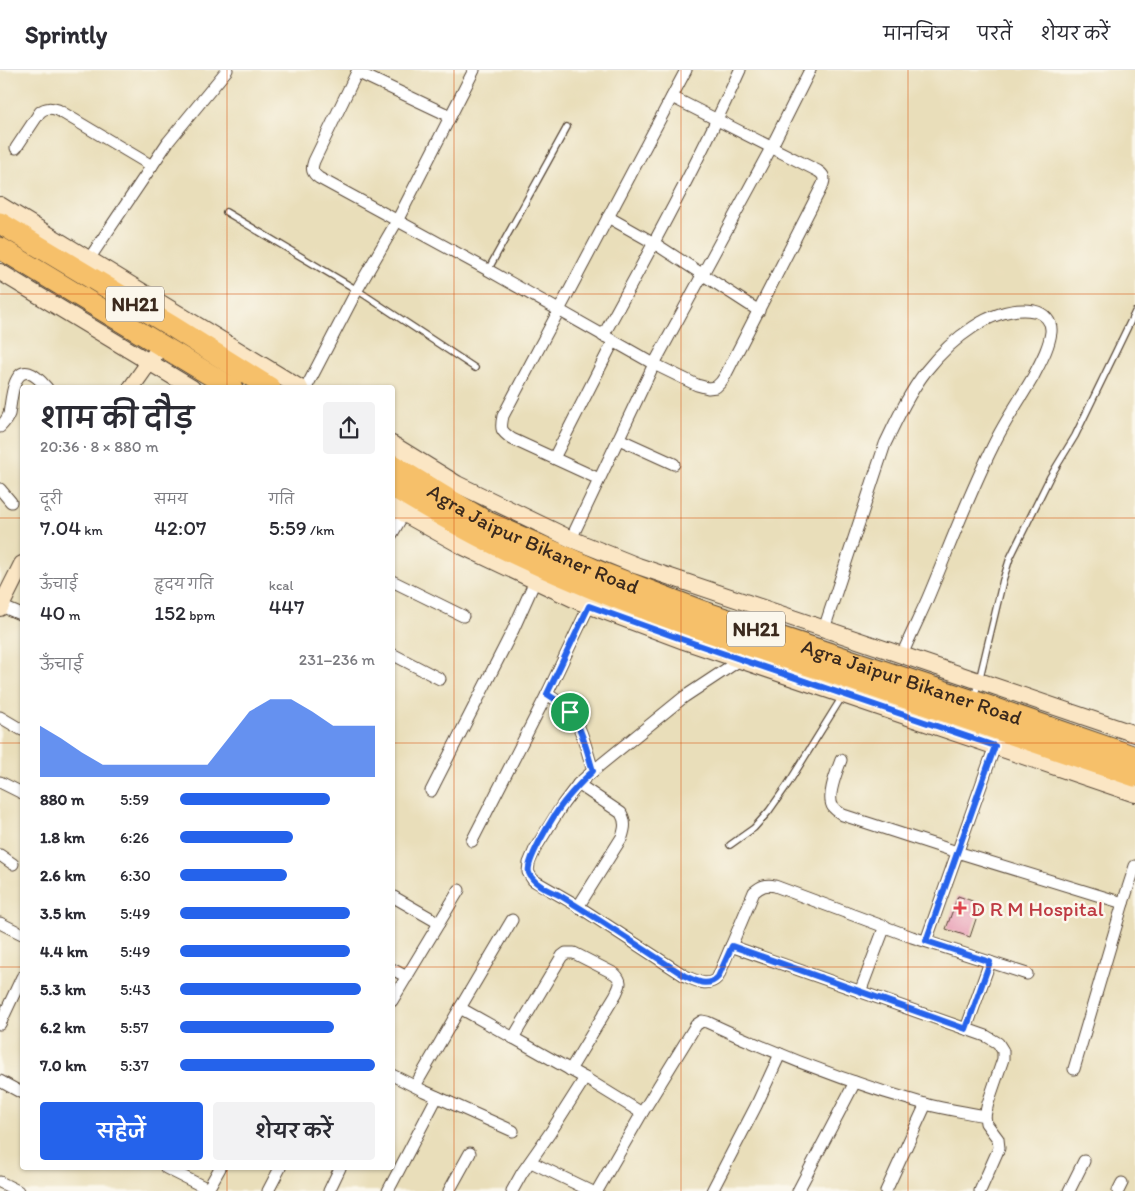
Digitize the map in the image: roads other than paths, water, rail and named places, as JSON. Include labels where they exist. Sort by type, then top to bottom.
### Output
[{"type":"highway","name":"NH21","points":[[0,223],[162,344],[265,379]]},
{"type":"highway","name":"NH21","points":[[0,248],[227,385]]},
{"type":"highway","name":"Agra Jaipur Bikaner Road","points":[[395,466],[487,522],[600,572],[704,612],[1135,757]]},
{"type":"highway","name":"Agra Jaipur Bikaner Road","points":[[395,488],[477,535],[527,560],[591,588],[703,630],[972,719],[1135,776]]},
{"type":"street","points":[[89,259],[168,142],[227,70]]},
{"type":"street","points":[[308,385],[357,290],[397,221],[474,70]]},
{"type":"street","points":[[600,480],[512,439],[504,433],[501,424],[503,416],[686,70]]},
{"type":"street","points":[[554,458],[654,243],[718,120],[740,70]]},
{"type":"street","points":[[571,539],[654,364],[771,148],[810,70]]},
{"type":"street","points":[[450,116],[358,71],[314,161],[312,170],[319,178],[488,270],[654,364],[697,385],[708,388],[716,387],[726,376],[824,180],[823,174],[818,171],[672,97]]},
{"type":"street","points":[[16,148],[40,112],[48,108],[58,110],[152,166]]},
{"type":"street","points":[[0,204],[89,259],[265,379],[288,385]]},
{"type":"street","points":[[608,217],[654,243],[759,311]]},
{"type":"street","points":[[0,272],[162,344],[190,385]]},
{"type":"street","points":[[824,629],[885,444],[911,394],[926,371],[953,342],[980,322],[1002,313],[1021,310],[1036,311],[1046,316],[1050,323],[1051,330],[1047,347],[1039,366],[990,452],[902,655]]},
{"type":"street","points":[[132,385],[162,344]]},
{"type":"street","points":[[0,427],[5,423],[13,388],[21,374],[30,372],[44,385]]},
{"type":"street","points":[[619,439],[674,464]]},
{"type":"street","points":[[395,446],[457,484],[571,539],[638,566],[1135,734]]},
{"type":"street","points":[[0,490],[12,502]]},
{"type":"street","points":[[398,510],[464,547],[589,606],[740,660],[1135,794]]},
{"type":"street","points":[[20,568],[0,607],[20,614]]},
{"type":"street","points":[[431,790],[513,630],[535,581]]},
{"type":"street","points":[[395,582],[464,616]]},
{"type":"street","points":[[472,841],[547,694],[589,606]]},
{"type":"street","points":[[395,656],[440,679]]},
{"type":"street","points":[[740,660],[684,697],[578,784],[562,804],[535,849],[529,863],[528,872],[533,880],[685,976],[700,983],[707,984],[718,977],[754,892],[761,886],[768,885],[926,941],[1027,974]]},
{"type":"street","points":[[547,694],[570,712],[586,746],[593,771]]},
{"type":"street","points":[[0,717],[20,729]]},
{"type":"street","points":[[926,941],[995,746]]},
{"type":"street","points":[[841,760],[830,801],[834,809],[843,815],[1123,903]]},
{"type":"street","points":[[0,782],[20,791]]},
{"type":"street","points":[[578,784],[621,813],[625,828],[622,837],[578,907]]},
{"type":"street","points":[[0,855],[12,864]]},
{"type":"street","points":[[1074,1069],[1135,866]]},
{"type":"street","points":[[395,996],[460,890]]},
{"type":"street","points":[[395,898],[439,923]]},
{"type":"street","points":[[415,1086],[512,920]]},
{"type":"street","points":[[0,923],[20,933]]},
{"type":"street","points":[[860,992],[884,926]]},
{"type":"street","points":[[732,946],[986,1036],[998,1042],[1003,1051],[1004,1059],[989,1099],[985,1116],[986,1123],[998,1139],[999,1148],[980,1191]]},
{"type":"street","points":[[513,1038],[562,956],[566,953],[574,953],[615,974],[620,979],[616,994],[570,1070]]},
{"type":"street","points":[[966,1029],[990,962]]},
{"type":"street","points":[[395,971],[407,977]]},
{"type":"street","points":[[0,1024],[20,981]]},
{"type":"street","points":[[460,1008],[585,1078],[642,1113]]},
{"type":"street","points":[[597,1191],[696,1025],[702,1021],[752,1043],[854,1082],[926,1104],[985,1116]]},
{"type":"street","points":[[712,1191],[756,1106],[780,1054]]},
{"type":"street","points":[[395,1076],[513,1131]]},
{"type":"street","points":[[514,1190],[585,1078]]},
{"type":"street","points":[[0,1081],[20,1089]]},
{"type":"street","points":[[798,1191],[854,1082]]},
{"type":"street","points":[[388,1191],[437,1097]]},
{"type":"street","points":[[886,1191],[926,1104]]},
{"type":"street","points":[[449,1191],[470,1153]]},
{"type":"street","points":[[1069,1191],[1084,1161]]},
{"type":"street","points":[[530,1162],[591,1191]]},
{"type":"street","points":[[170,1170],[208,1190],[219,1170]]},
{"type":"street","points":[[268,1191],[279,1170]]},
{"type":"street","points":[[329,1191],[339,1170]]},
{"type":"street","points":[[0,1182],[18,1191]]},
{"type":"lane","points":[[488,270],[567,127]]},
{"type":"lane","points":[[226,212],[357,290],[475,368]]},
{"type":"lane","points":[[973,701],[980,681],[1003,580],[1010,558],[1050,477],[1075,436],[1135,312]]},
{"type":"lane","points":[[730,845],[754,828],[769,811],[844,695]]},
{"type":"place","name":"D R M Hospital","points":[[960,908]]}]
